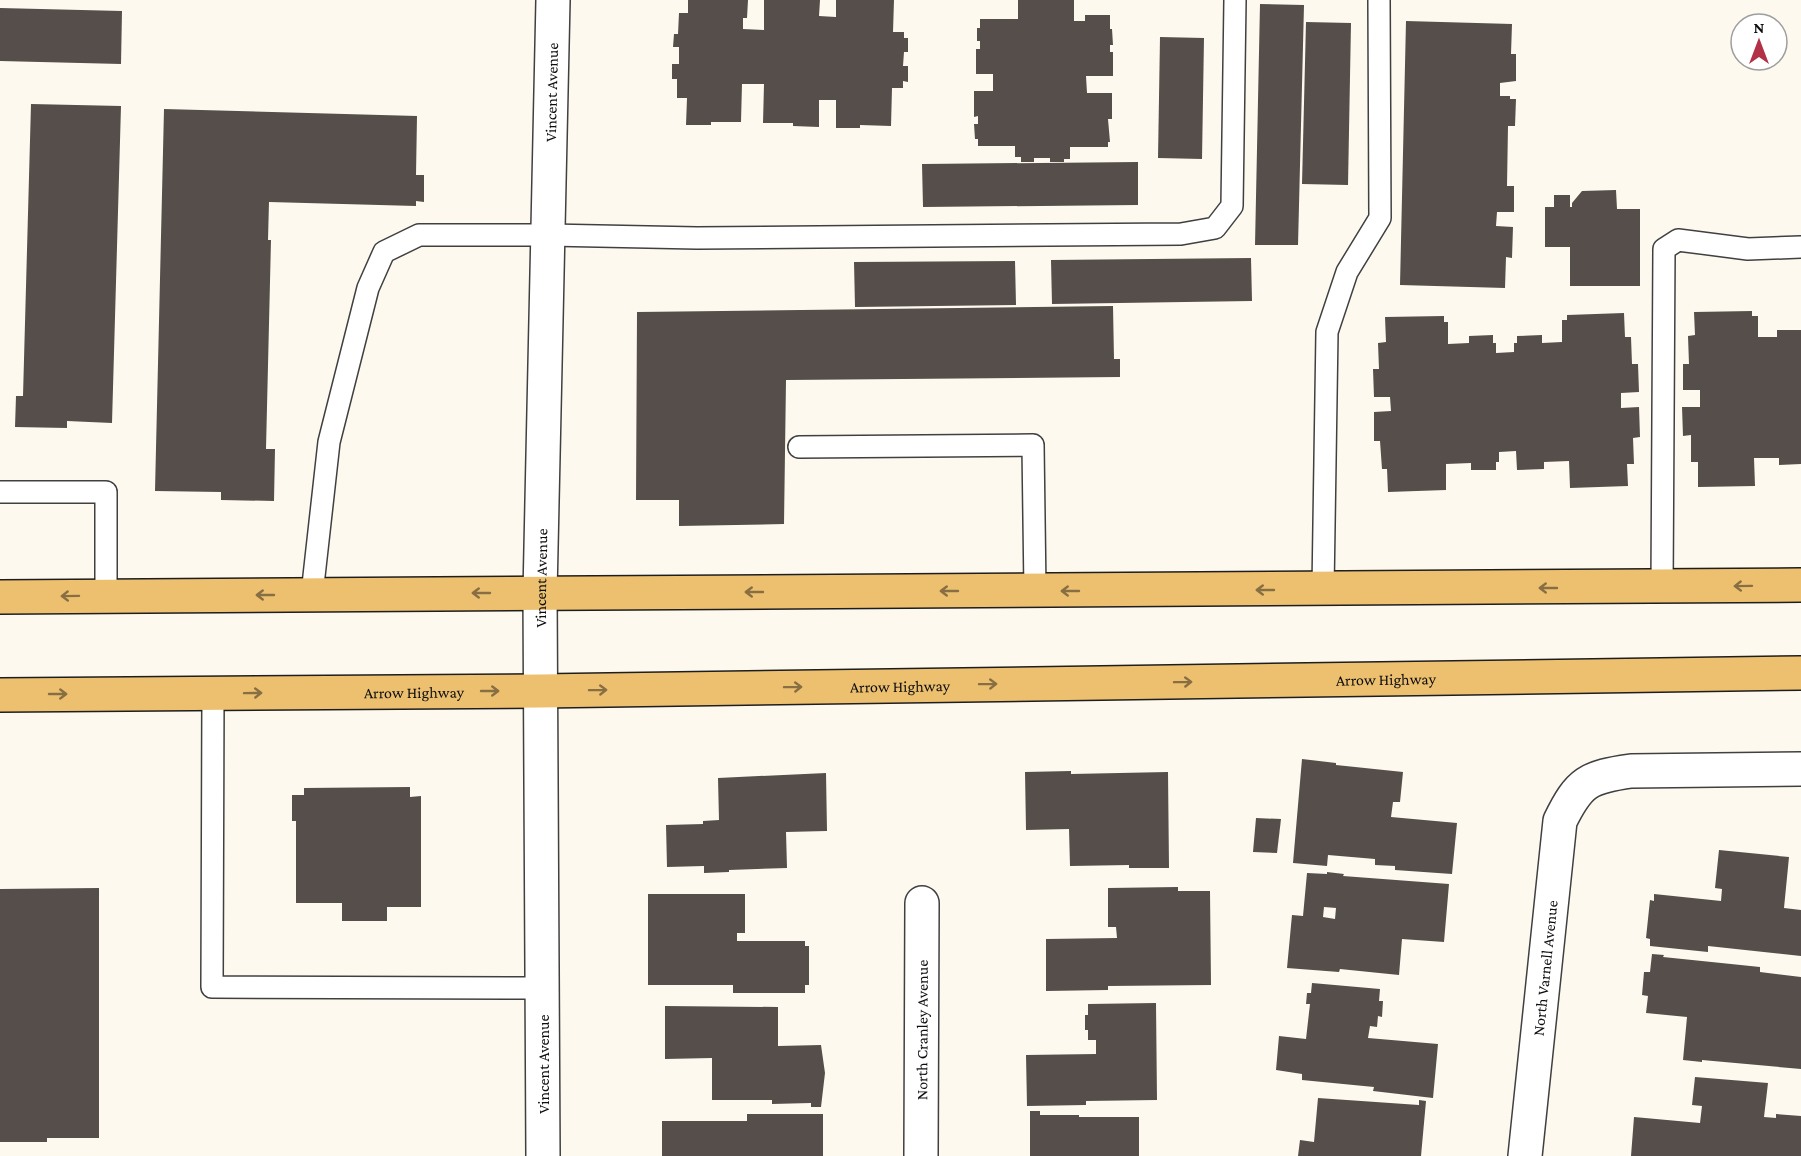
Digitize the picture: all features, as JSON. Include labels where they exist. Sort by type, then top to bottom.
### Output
[{"type":"main road","points":[[0,597],[1323,590],[1801,585]]},
{"type":"main road","name":"Arrow Highway","points":[[0,695],[540,691],[1801,673]]},
{"type":"street","name":"Vincent Avenue","points":[[543,1156],[540,593],[553,0]]},
{"type":"street","name":"North Varnell Avenue","points":[[1525,1156],[1560,821],[1569,802],[1580,787],[1604,775],[1631,771],[1801,769]]},
{"type":"street","name":"North Cranley Avenue","points":[[921,1156],[922,903]]},
{"type":"lane","points":[[312,594],[328,442],[368,288],[384,252],[419,235],[709,238],[1181,234],[1215,228],[1232,206],[1235,0]]},
{"type":"lane","points":[[1323,590],[1326,332],[1347,272],[1380,218],[1380,0]]},
{"type":"lane","points":[[1662,587],[1664,249],[1678,240],[1748,249],[1801,247]]},
{"type":"lane","points":[[799,447],[1033,445],[1035,591]]},
{"type":"lane","points":[[0,492],[106,492],[106,596]]},
{"type":"lane","points":[[213,694],[212,987],[543,988]]},
{"type":"building","points":[[688,0],[748,0],[747,18],[743,18],[743,29],[764,30],[764,0],[820,0],[819,16],[836,17],[836,0],[894,0],[893,32],[904,32],[904,38],[908,38],[908,52],[904,52],[903,66],[908,66],[908,82],[903,81],[903,88],[892,88],[891,126],[860,125],[860,128],[836,128],[836,100],[819,100],[819,127],[793,126],[793,123],[763,123],[764,84],[742,84],[741,122],[686,125],[687,98],[677,98],[677,79],[672,79],[672,64],[679,64],[679,47],[673,47],[674,34],[678,34],[679,13],[688,13]]},
{"type":"building","points":[[1018,0],[1074,0],[1074,21],[1085,21],[1085,15],[1110,15],[1113,45],[1110,45],[1110,52],[1113,52],[1113,76],[1086,76],[1087,93],[1112,93],[1112,119],[1108,119],[1110,142],[1108,142],[1108,147],[1070,147],[1070,159],[1064,159],[1064,162],[1050,162],[1050,158],[1034,158],[1034,162],[1021,162],[1021,157],[1015,157],[1015,146],[978,146],[978,139],[975,139],[974,124],[978,124],[978,116],[974,117],[974,91],[993,91],[993,74],[976,74],[976,49],[980,49],[980,41],[977,41],[977,28],[980,28],[980,19],[1018,19]]},
{"type":"building","points":[[1260,4],[1304,5],[1298,245],[1255,245]]},
{"type":"building","points":[[0,8],[122,11],[121,64],[0,61]]},
{"type":"building","points":[[1406,21],[1512,24],[1511,54],[1516,54],[1516,81],[1500,83],[1500,96],[1510,96],[1510,99],[1516,99],[1515,126],[1508,126],[1507,186],[1514,186],[1514,212],[1497,212],[1496,226],[1513,227],[1512,258],[1506,257],[1505,288],[1400,285]]},
{"type":"building","points":[[1306,22],[1351,23],[1348,185],[1302,184]]},
{"type":"building","points":[[1160,37],[1204,38],[1202,159],[1158,158]]},
{"type":"building","points":[[31,104],[121,106],[112,423],[67,421],[67,428],[15,427],[16,396],[23,396]]},
{"type":"building","points":[[164,109],[417,116],[416,175],[424,175],[424,202],[416,201],[416,206],[269,202],[268,240],[271,240],[266,449],[275,449],[274,501],[221,500],[221,492],[155,491]]},
{"type":"building","points":[[1138,162],[1138,205],[923,207],[922,164]]},
{"type":"building","points":[[1616,190],[1617,209],[1640,209],[1640,286],[1570,286],[1570,247],[1545,247],[1545,207],[1554,207],[1554,195],[1570,195],[1570,207],[1572,207],[1572,203],[1582,191]]},
{"type":"building","points":[[1251,258],[1252,301],[1052,304],[1051,260]]},
{"type":"building","points":[[1015,261],[1016,305],[855,307],[854,262]]},
{"type":"building","points":[[1113,306],[1114,359],[1120,359],[1120,377],[786,380],[784,524],[679,526],[679,500],[636,500],[637,312]]},
{"type":"building","points":[[1752,311],[1752,316],[1758,316],[1758,337],[1777,337],[1777,330],[1801,330],[1801,464],[1779,465],[1779,458],[1754,458],[1755,486],[1698,487],[1698,462],[1691,462],[1691,435],[1683,436],[1682,407],[1700,407],[1700,390],[1683,390],[1683,364],[1689,364],[1688,336],[1695,335],[1694,312]]},
{"type":"building","points":[[1624,313],[1625,337],[1631,337],[1632,364],[1638,364],[1639,392],[1621,393],[1621,408],[1639,407],[1640,437],[1633,438],[1634,464],[1627,464],[1628,486],[1570,488],[1569,461],[1544,462],[1544,469],[1517,470],[1516,451],[1499,452],[1496,470],[1471,470],[1471,463],[1446,464],[1446,490],[1388,492],[1387,469],[1382,469],[1380,441],[1374,441],[1374,412],[1391,411],[1390,397],[1374,397],[1373,369],[1379,369],[1378,343],[1386,342],[1385,317],[1444,316],[1444,322],[1448,322],[1448,344],[1469,343],[1469,336],[1493,335],[1496,353],[1514,352],[1517,336],[1542,335],[1542,343],[1562,342],[1562,320],[1567,320],[1567,315]]},
{"type":"building","points":[[1302,759],[1403,772],[1400,802],[1393,802],[1391,817],[1457,823],[1452,874],[1395,870],[1395,866],[1375,865],[1375,859],[1328,855],[1327,866],[1293,863]]},
{"type":"building","points":[[1071,771],[1071,774],[1168,772],[1169,868],[1129,868],[1129,865],[1070,866],[1069,829],[1026,830],[1025,772]]},
{"type":"building","points":[[826,773],[827,831],[786,832],[787,868],[704,873],[704,866],[667,867],[666,825],[703,824],[703,821],[719,820],[718,778]]},
{"type":"building","points":[[410,787],[410,797],[421,796],[421,907],[387,907],[387,921],[342,921],[342,903],[296,903],[296,821],[292,821],[292,795],[304,795],[304,788]]},
{"type":"building","points":[[1256,818],[1281,819],[1277,853],[1253,852]]},
{"type":"building","points":[[1719,850],[1789,857],[1784,908],[1801,910],[1801,956],[1708,946],[1708,952],[1650,946],[1650,939],[1646,938],[1650,900],[1654,901],[1654,894],[1721,901],[1722,889],[1715,888]]},
{"type":"building","points":[[1327,872],[1344,874],[1343,876],[1449,884],[1444,942],[1402,939],[1399,975],[1340,969],[1339,972],[1287,968],[1292,915],[1303,916],[1307,873],[1327,874]],"holes":[[[1324,907],[1336,908],[1335,919],[1323,917]]]},
{"type":"building","points":[[1178,887],[1178,891],[1210,891],[1211,985],[1108,986],[1108,990],[1046,991],[1046,939],[1117,938],[1116,927],[1108,927],[1108,888]]},
{"type":"building","points":[[99,888],[99,1138],[47,1138],[47,1142],[0,1142],[0,889]]},
{"type":"building","points":[[648,894],[745,894],[745,933],[737,933],[737,941],[805,941],[805,946],[809,946],[809,985],[805,985],[805,993],[733,993],[733,985],[648,985]]},
{"type":"building","points":[[1652,954],[1760,967],[1760,972],[1801,977],[1801,1069],[1683,1060],[1687,1017],[1646,1013],[1648,996],[1642,995],[1644,972],[1650,972]]},
{"type":"building","points":[[1312,983],[1380,989],[1379,1001],[1383,1001],[1382,1017],[1378,1016],[1377,1027],[1370,1026],[1368,1038],[1438,1044],[1433,1098],[1373,1091],[1374,1087],[1302,1080],[1302,1074],[1276,1070],[1279,1036],[1306,1039],[1310,1004],[1306,1004],[1307,993],[1311,993]]},
{"type":"building","points":[[1156,1003],[1157,1100],[1086,1101],[1086,1105],[1027,1106],[1026,1055],[1096,1054],[1096,1040],[1088,1040],[1088,1030],[1085,1030],[1088,1004]]},
{"type":"building","points":[[665,1006],[778,1007],[778,1046],[821,1045],[825,1073],[821,1107],[811,1107],[811,1103],[772,1104],[772,1100],[712,1100],[712,1058],[665,1059]]},
{"type":"building","points":[[1695,1077],[1768,1083],[1764,1117],[1776,1118],[1776,1114],[1801,1116],[1801,1156],[1631,1156],[1634,1117],[1700,1123],[1702,1106],[1692,1105]]},
{"type":"building","points":[[1318,1098],[1419,1105],[1419,1100],[1426,1101],[1421,1156],[1298,1156],[1300,1140],[1314,1142]]},
{"type":"building","points":[[1030,1111],[1040,1111],[1040,1115],[1139,1117],[1139,1156],[1030,1156]]},
{"type":"building","points":[[747,1114],[823,1114],[823,1156],[662,1156],[662,1121],[747,1121]]}]
